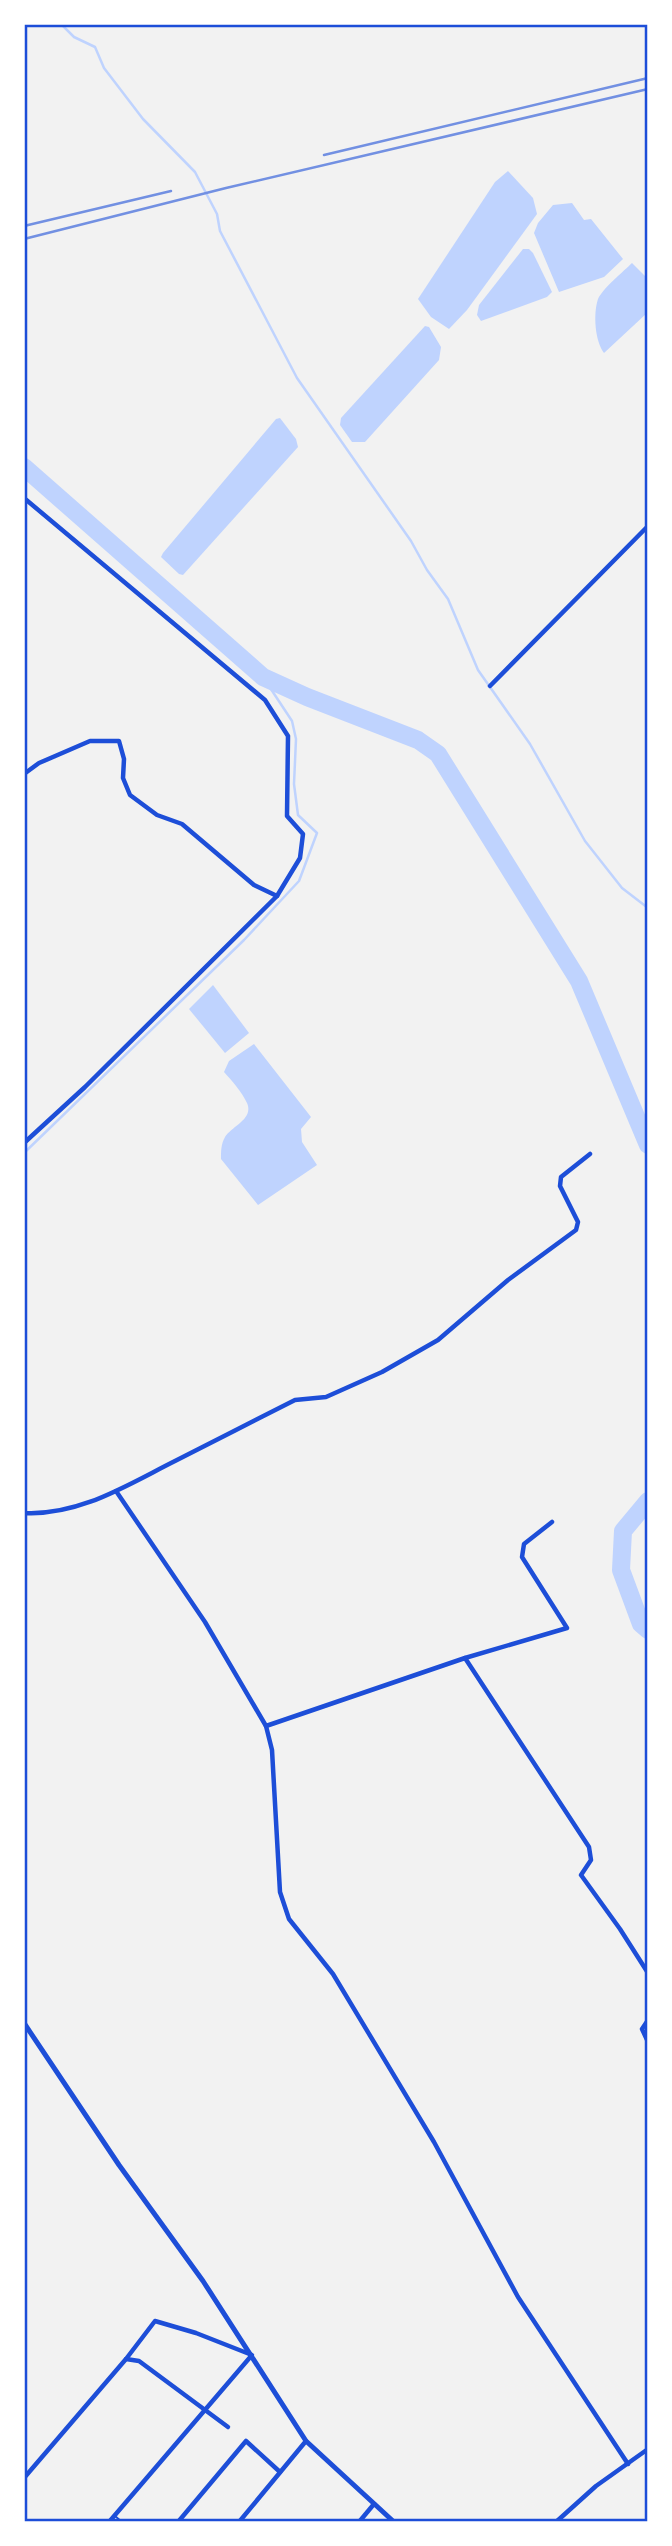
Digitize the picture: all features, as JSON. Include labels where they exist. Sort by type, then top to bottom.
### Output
[{"type":"street","points":[[24,498],[265,700],[288,736],[287,816],[303,834],[300,858],[277,896],[85,1087],[24,1143]]},
{"type":"street","points":[[489,686],[648,526]]},
{"type":"street","points":[[24,774],[39,763],[90,741],[119,741],[124,758],[123,778],[130,795],[157,815],[181,824],[254,885],[277,896]]},
{"type":"street","points":[[24,1513],[45,1514],[71,1510],[116,1491],[295,1400],[326,1397],[382,1371],[438,1340],[508,1280],[576,1230],[578,1222],[560,1186],[561,1177],[590,1154]]},
{"type":"street","points":[[116,1491],[205,1622],[267,1726],[272,1750],[279,1892],[289,1919],[333,1974],[434,2142],[517,2297],[628,2463]]},
{"type":"street","points":[[267,1726],[465,1658],[566,1628],[522,1558],[524,1544],[552,1522]]},
{"type":"street","points":[[465,1658],[589,1847],[591,1860],[582,1875],[648,1973]]},
{"type":"street","points":[[648,2020],[642,2029],[648,2042]]},
{"type":"street","points":[[24,2023],[119,2165],[203,2281],[306,2441],[394,2522]]},
{"type":"street","points":[[24,2478],[155,2321],[196,2333],[252,2355]]},
{"type":"street","points":[[109,2522],[252,2355]]},
{"type":"street","points":[[126,2359],[139,2361],[228,2427]]},
{"type":"street","points":[[178,2522],[246,2441],[280,2472]]},
{"type":"street","points":[[239,2522],[306,2441]]},
{"type":"street","points":[[556,2522],[596,2486],[648,2449]]},
{"type":"street","points":[[359,2522],[374,2504]]},
{"type":"lane","points":[[114,2516],[121,2522]]},
{"type":"water","points":[[508,171],[533,198],[537,214],[467,310],[449,329],[431,317],[418,299],[495,182]]},
{"type":"water","points":[[572,203],[584,220],[591,219],[623,259],[604,277],[559,292],[534,233],[538,223],[553,205]]},
{"type":"water","points":[[523,249],[529,249],[533,253],[552,292],[547,297],[481,321],[477,315],[479,305]]},
{"type":"water","points":[[632,263],[647,278],[647,313],[604,353],[596,327],[598,299],[608,285]]},
{"type":"water","points":[[425,326],[429,327],[441,347],[439,360],[365,442],[352,442],[340,425],[341,418]]},
{"type":"water","points":[[280,418],[296,439],[298,447],[183,575],[179,574],[161,557],[163,553],[276,419]]},
{"type":"water","points":[[213,985],[249,1033],[225,1053],[189,1009]]},
{"type":"water","points":[[254,1044],[311,1117],[301,1129],[302,1142],[317,1165],[258,1205],[221,1159],[225,1137],[245,1118],[248,1109],[237,1087],[224,1072],[229,1061]]},
{"type":"waterway","points":[[61,24],[74,37],[95,47],[104,68],[143,119],[195,172],[217,214],[220,231],[297,378],[411,541],[427,570],[448,599],[478,670],[530,744],[585,841],[622,888],[648,908]]},
{"type":"waterway","points":[[24,467],[263,677],[418,740],[438,754],[579,981],[648,1145]]},
{"type":"waterway","points":[[24,1153],[244,940],[299,881],[317,833],[298,815],[294,784],[296,739],[292,721],[263,677]]},
{"type":"waterway","points":[[648,1501],[623,1531],[621,1570],[641,1624],[648,1630]]},
{"type":"railway","points":[[324,155],[648,78]]},
{"type":"railway","points":[[24,239],[226,188],[648,89]]},
{"type":"railway","points":[[24,226],[171,191]]}]
